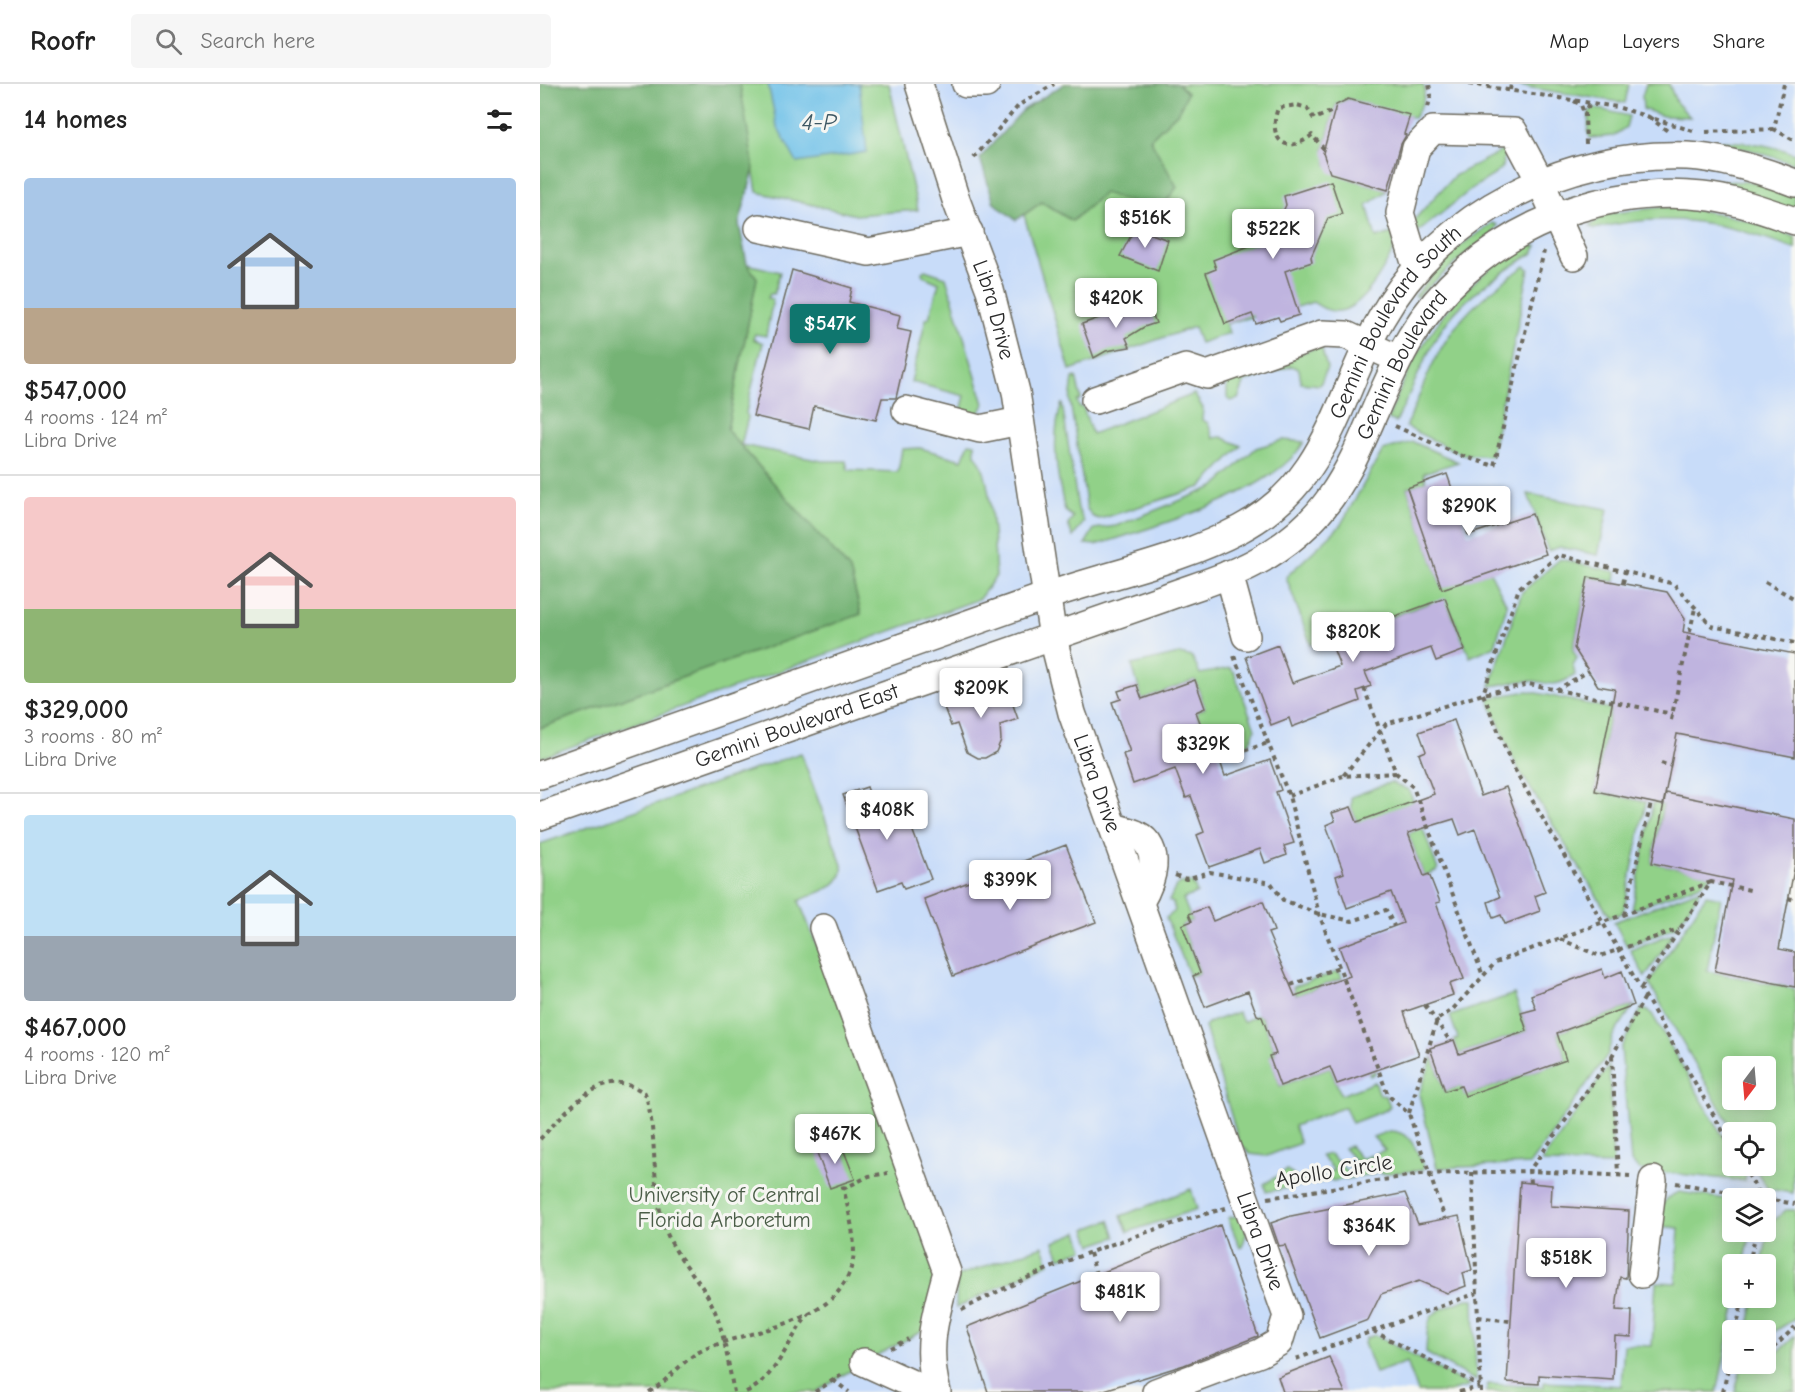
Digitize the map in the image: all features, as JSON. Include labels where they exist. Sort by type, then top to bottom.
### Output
[{"type":"street","name":"Libra Drive","points":[[919,84],[990,290],[1016,392],[1053,638],[1072,713],[1287,1316],[1280,1342],[1260,1353],[1156,1392]]},
{"type":"street","points":[[966,84],[986,84]]},
{"type":"street","points":[[1417,269],[1400,213],[1416,148],[1433,130],[1514,132],[1540,181],[1574,256]]},
{"type":"street","name":"Gemini Boulevard South","points":[[1047,596],[1204,548],[1269,510],[1299,484],[1318,456],[1368,343],[1384,314],[1417,269],[1466,225],[1498,203],[1540,181],[1616,160],[1689,156],[1731,163],[1795,183]]},
{"type":"street","name":"Gemini Boulevard","points":[[1053,638],[1252,564],[1285,545],[1316,518],[1339,489],[1375,417],[1399,361],[1432,308],[1490,250],[1556,216],[1624,198],[1671,194],[1707,196],[1795,221]]},
{"type":"street","points":[[759,228],[869,252],[969,232]]},
{"type":"street","points":[[1095,399],[1186,368],[1207,375],[1322,334],[1346,335],[1368,343],[1399,361]]},
{"type":"street","points":[[906,410],[980,429],[1020,421]]},
{"type":"street","points":[[1229,574],[1244,629]]},
{"type":"street","name":"Gemini Boulevard East","points":[[540,775],[1047,596]]},
{"type":"street","name":"Gemini Boulevard East","points":[[540,816],[680,768],[805,721],[1053,638]]},
{"type":"street","points":[[1113,827],[1136,834],[1146,841],[1155,867],[1151,884],[1140,902]]},
{"type":"street","points":[[823,928],[947,1272],[932,1326],[931,1368],[937,1392]]},
{"type":"street","points":[[1642,1274],[1653,1180]]},
{"type":"street","points":[[864,1362],[930,1392]]},
{"type":"path","points":[[974,158],[1019,105],[1054,84]]},
{"type":"path","points":[[1425,118],[1431,95],[1429,84]]},
{"type":"path","points":[[1468,84],[1614,106],[1696,132]]},
{"type":"path","points":[[1510,90],[1511,84]]},
{"type":"path","points":[[1784,84],[1774,129],[1795,141]]},
{"type":"path","points":[[1568,99],[1581,105],[1585,118],[1586,146]]},
{"type":"path","points":[[1324,149],[1312,135],[1298,145],[1288,145],[1274,133],[1274,118],[1278,108],[1285,105],[1307,108],[1314,118],[1335,110]]},
{"type":"path","points":[[1585,118],[1589,105],[1614,106]]},
{"type":"path","points":[[1375,417],[1459,455],[1494,466],[1544,252],[1556,216]]},
{"type":"path","points":[[1722,1130],[1512,765],[1483,694],[1519,588],[1559,555],[1674,584],[1712,626],[1795,643]]},
{"type":"path","points":[[1623,583],[1625,572]]},
{"type":"path","points":[[1766,582],[1795,599]]},
{"type":"path","points":[[1343,776],[1386,724],[1483,694],[1529,684],[1671,717],[1695,607]]},
{"type":"path","points":[[1244,629],[1231,648],[1289,796],[1319,914],[1388,1095],[1409,1114],[1445,1219]]},
{"type":"path","points":[[1555,690],[1589,671]]},
{"type":"path","points":[[1364,688],[1378,732],[1396,773],[1413,787],[1483,976]]},
{"type":"path","points":[[1220,759],[1268,743]]},
{"type":"path","points":[[1661,764],[1671,766]]},
{"type":"path","points":[[1289,796],[1343,776],[1396,773]]},
{"type":"path","points":[[1624,915],[1652,803]]},
{"type":"path","points":[[1155,867],[1186,879],[1210,872],[1271,883],[1283,900],[1319,914],[1352,921],[1386,910],[1394,926]]},
{"type":"path","points":[[1641,988],[1711,882]]},
{"type":"path","points":[[1409,1114],[1437,1020],[1453,1009],[1496,962],[1711,882],[1750,891]]},
{"type":"path","points":[[1788,898],[1795,900]]},
{"type":"path","points":[[1559,939],[1600,956],[1680,929]]},
{"type":"path","points":[[1291,985],[1339,967]]},
{"type":"path","points":[[1530,1183],[1529,1170],[1612,1056],[1645,996]]},
{"type":"path","points":[[1425,1005],[1450,1041]]},
{"type":"path","points":[[1612,1056],[1618,1174]]},
{"type":"path","points":[[540,1139],[585,1095],[603,1086],[624,1083],[645,1093],[650,1108],[658,1191],[669,1238],[708,1297],[720,1323],[734,1392]]},
{"type":"path","points":[[843,1189],[868,1176],[909,1167]]},
{"type":"path","name":"Apollo Circle","points":[[932,1326],[968,1306],[1149,1230],[1248,1202],[1339,1185],[1430,1173],[1529,1170],[1618,1174],[1722,1191]]},
{"type":"path","points":[[1472,1172],[1481,1389]]},
{"type":"path","points":[[649,1392],[663,1384],[698,1353],[723,1342],[809,1314],[829,1302],[844,1286],[853,1259],[842,1183]]},
{"type":"path","name":"Apollo Circle","points":[[1776,1200],[1795,1204]]},
{"type":"path","points":[[1090,1253],[1096,1274]]},
{"type":"path","points":[[1295,1359],[1477,1293]]},
{"type":"path","points":[[746,1392],[764,1380],[796,1329],[809,1314]]},
{"type":"path","points":[[1478,1317],[1510,1321]]},
{"type":"path","points":[[1776,1345],[1795,1327]]},
{"type":"path","points":[[1373,1331],[1481,1389]]},
{"type":"path","points":[[1724,1392],[1727,1374]]},
{"type":"path","points":[[833,1380],[849,1392]]},
{"type":"path","points":[[1459,1392],[1481,1389]]},
{"type":"shaded area","points":[[540,84],[1795,84],[1795,1392],[540,1392]]},
{"type":"green space","points":[[540,84],[740,84],[754,169],[739,224],[747,264],[757,278],[727,430],[850,570],[861,614],[540,728]]},
{"type":"green space","points":[[739,84],[889,84],[918,210],[856,215],[757,192]]},
{"type":"green space","points":[[1064,84],[1178,84],[1187,93],[1180,110],[1150,139],[1177,187],[1160,211],[1104,193],[1072,221],[1042,202],[1016,220],[994,203],[980,158],[1023,110]]},
{"type":"green space","points":[[1178,84],[1421,84],[1425,88],[1423,102],[1414,118],[1348,99],[1336,105],[1324,149],[1327,165],[1336,168],[1351,179],[1388,190],[1367,205],[1376,238],[1392,233],[1394,250],[1364,296],[1348,308],[1331,311],[1313,302],[1226,324],[1229,333],[1200,343],[1194,327],[1070,370],[1024,215],[1042,202],[1072,221],[1104,193],[1177,187],[1150,139],[1180,110],[1186,93]]},
{"type":"green space","points":[[1520,84],[1629,84],[1625,103],[1520,86]]},
{"type":"green space","points":[[1646,84],[1669,84],[1676,102],[1690,117],[1663,116],[1643,109],[1642,96]]},
{"type":"green space","points":[[1594,108],[1629,116],[1626,127],[1613,136],[1590,138],[1589,112]]},
{"type":"green space","points":[[1703,141],[1738,142],[1772,147],[1795,154],[1795,164],[1751,150]]},
{"type":"green space","points":[[1505,149],[1502,167],[1494,175],[1474,187],[1418,232],[1413,221],[1454,176]]},
{"type":"green space","points":[[1675,180],[1758,182],[1795,195],[1795,210],[1675,183]]},
{"type":"green space","points":[[1663,207],[1714,213],[1762,225],[1795,237],[1795,249],[1745,232],[1696,222],[1647,220],[1594,229],[1590,226],[1605,214]]},
{"type":"green space","points":[[1492,223],[1497,225],[1493,234],[1469,251],[1417,297],[1415,296],[1453,251]]},
{"type":"green space","points":[[1531,245],[1537,246],[1533,253],[1479,290],[1445,324],[1396,422],[1388,419],[1417,355],[1442,317],[1473,283],[1491,268],[1515,251]]},
{"type":"green space","points":[[747,264],[780,272],[774,294],[770,294],[768,298],[773,299],[766,336],[755,334],[753,339],[763,343],[748,403],[746,413],[748,417],[741,445],[822,461],[846,461],[848,470],[898,472],[902,449],[920,448],[962,460],[969,443],[975,444],[975,455],[981,463],[989,493],[996,576],[979,599],[540,758],[540,728],[861,614],[850,570],[727,430],[757,278]]},
{"type":"green space","points":[[1525,266],[1529,269],[1491,456],[1461,454],[1406,427],[1435,360],[1455,328],[1482,299]]},
{"type":"green space","points":[[925,270],[946,277],[984,404],[979,414],[970,416],[961,411],[965,396],[911,382],[926,319],[929,318],[939,283],[923,276],[922,272]]},
{"type":"green space","points":[[1321,346],[1327,368],[1320,385],[1301,383],[1299,369],[1292,366],[1245,381],[1238,399],[1230,401],[1227,398],[1227,383],[1234,376]]},
{"type":"green space","points":[[1076,377],[1081,399],[1077,401],[1079,407],[1083,407],[1092,434],[1194,394],[1203,408],[1202,420],[1208,423],[1213,438],[1222,437],[1241,446],[1201,487],[1100,519],[1093,517],[1087,509],[1070,401],[1073,378]]},
{"type":"green space","points":[[1062,403],[1078,509],[1084,522],[1073,537],[1068,525],[1073,517],[1065,511],[1056,457],[1056,430]]},
{"type":"green space","points":[[1283,440],[1304,442],[1289,461],[1267,478],[1240,493],[1148,529],[1096,545],[1085,544],[1094,529],[1116,526],[1214,487],[1256,448]]},
{"type":"green space","points":[[1413,442],[1458,462],[1424,473],[1426,482],[1407,488],[1442,588],[1490,572],[1507,605],[1495,646],[1470,657],[1449,608],[1434,613],[1430,603],[1311,645],[1286,577],[1340,526],[1383,450]]},
{"type":"green space","points":[[1528,494],[1608,509],[1598,555],[1560,547],[1548,551]]},
{"type":"green space","points":[[1560,559],[1616,572],[1615,582],[1588,577],[1573,650],[1577,658],[1573,665],[1575,675],[1554,684],[1524,681],[1490,686],[1522,592]]},
{"type":"green space","points":[[1179,654],[1192,657],[1200,674],[1230,668],[1234,672],[1255,729],[1247,745],[1237,750],[1234,742],[1211,751],[1196,712],[1205,708],[1195,680],[1142,699],[1132,665]]},
{"type":"green space","points":[[1528,691],[1611,709],[1595,791],[1646,802],[1623,913],[1610,917],[1516,765],[1488,698]]},
{"type":"green space","name":"University of Central Florida Arboretum","points":[[801,753],[842,865],[842,873],[839,879],[828,888],[799,901],[947,1272],[932,1326],[864,1362],[816,1392],[540,1392],[540,844]]},
{"type":"green space","points":[[1391,782],[1409,790],[1438,870],[1424,876],[1408,833],[1415,831],[1357,822],[1351,807],[1351,797]]},
{"type":"green space","points":[[1653,803],[1663,805],[1652,863],[1712,875],[1701,884],[1632,910]]},
{"type":"green space","points":[[1181,883],[1193,883],[1197,893],[1183,899],[1192,921],[1182,925],[1200,973],[1190,976],[1166,918],[1175,911],[1173,903],[1169,901],[1176,886]]},
{"type":"green space","points":[[1701,889],[1677,926],[1627,946],[1614,922]]},
{"type":"green space","points":[[1706,895],[1721,898],[1707,971],[1795,989],[1793,1193],[1767,1188],[1760,1176],[1776,1176],[1776,1122],[1728,1122],[1649,983]]},
{"type":"green space","points":[[1674,933],[1645,977],[1630,950]]},
{"type":"green space","points":[[1337,972],[1340,973],[1375,1065],[1375,1073],[1370,1076],[1347,1014],[1353,1012],[1340,979],[1296,996],[1293,987]]},
{"type":"green space","points":[[1514,994],[1527,1031],[1459,1054],[1454,1040],[1458,1038],[1450,1016]]},
{"type":"green space","points":[[1634,1005],[1612,1037],[1608,1054],[1530,1164],[1437,1168],[1419,1094],[1433,1057],[1445,1091],[1461,1086],[1465,1096],[1566,1060],[1557,1033]]},
{"type":"green space","points":[[1642,1008],[1652,1014],[1722,1135],[1722,1176],[1746,1176],[1745,1181],[1640,1170],[1631,1162],[1621,1048]]},
{"type":"green space","points":[[1238,1012],[1243,1022],[1257,1015],[1262,1017],[1276,1054],[1270,1056],[1280,1086],[1330,1067],[1341,1095],[1375,1082],[1380,1095],[1386,1096],[1390,1106],[1386,1110],[1352,1123],[1345,1107],[1294,1126],[1300,1143],[1267,1156],[1250,1154],[1239,1142],[1205,1027],[1208,1023]]},
{"type":"green space","points":[[1609,1066],[1613,1165],[1545,1163],[1542,1161]]},
{"type":"green space","points":[[1389,1131],[1407,1137],[1415,1147],[1424,1166],[1423,1170],[1381,1174],[1375,1154],[1385,1150],[1373,1137]]},
{"type":"green space","points":[[1350,1146],[1361,1159],[1371,1155],[1376,1174],[1359,1176],[1347,1164],[1356,1161],[1344,1148]]},
{"type":"green space","points":[[1330,1154],[1353,1178],[1332,1181],[1325,1173],[1334,1170],[1321,1156]]},
{"type":"green space","points":[[1287,1170],[1301,1182],[1319,1174],[1327,1181],[1266,1192],[1264,1184]]},
{"type":"green space","points":[[1191,1189],[1197,1209],[1128,1232],[1121,1216]]},
{"type":"green space","points":[[1679,1192],[1722,1198],[1722,1242],[1749,1242],[1746,1254],[1722,1254],[1722,1308],[1735,1308],[1732,1320],[1722,1320],[1722,1368],[1717,1392],[1487,1392],[1487,1384],[1544,1387],[1544,1382],[1621,1386],[1624,1345],[1652,1346],[1656,1282],[1676,1283],[1679,1228],[1659,1226],[1660,1214],[1668,1198]]},
{"type":"green space","points":[[1786,1210],[1795,1210],[1795,1319],[1776,1330],[1776,1320],[1750,1320],[1753,1308],[1776,1308],[1776,1254],[1764,1254],[1766,1242],[1776,1242],[1776,1219]]},
{"type":"green space","points":[[1240,1215],[1247,1232],[1240,1248],[1228,1218]]},
{"type":"green space","points":[[1110,1220],[1116,1237],[1092,1245],[1086,1229]]},
{"type":"green space","points":[[1078,1232],[1084,1249],[1060,1258],[1054,1242]]},
{"type":"green space","points":[[1043,1246],[1049,1263],[956,1308],[957,1276]]},
{"type":"green space","points":[[1467,1299],[1474,1299],[1476,1381],[1426,1353],[1428,1329],[1433,1316],[1437,1311]]},
{"type":"green space","points":[[1375,1335],[1470,1386],[1449,1392],[1418,1392],[1407,1362],[1375,1373],[1364,1343],[1366,1338]]},
{"type":"green space","points":[[1795,1336],[1795,1392],[1735,1392],[1740,1374],[1776,1374],[1776,1354]]},
{"type":"water","name":"4-P","points":[[768,84],[859,84],[867,152],[797,163],[777,126]]},
{"type":"building","points":[[1348,99],[1410,115],[1388,190],[1330,173],[1323,153],[1336,105]]},
{"type":"building","points":[[1331,181],[1342,214],[1328,218],[1311,257],[1312,262],[1285,271],[1299,315],[1280,321],[1278,317],[1256,324],[1252,314],[1225,324],[1206,273],[1216,269],[1213,260],[1262,241],[1260,236],[1274,231],[1286,205],[1284,196]]},
{"type":"building","points":[[1135,228],[1168,240],[1158,271],[1120,256]]},
{"type":"building","points":[[792,270],[852,288],[849,302],[900,315],[897,329],[911,332],[896,398],[882,398],[876,420],[814,406],[809,429],[753,416]]},
{"type":"building","points":[[1149,306],[1156,323],[1126,338],[1130,347],[1106,351],[1094,358],[1082,324],[1118,311],[1118,314]]},
{"type":"building","points":[[1447,474],[1468,535],[1532,514],[1546,554],[1442,589],[1407,488]]},
{"type":"building","points":[[1588,577],[1667,592],[1685,619],[1683,632],[1795,654],[1795,757],[1677,734],[1663,805],[1595,791],[1615,689],[1598,686],[1574,648]]},
{"type":"building","points":[[1445,598],[1465,650],[1436,661],[1431,648],[1365,672],[1371,686],[1357,691],[1360,701],[1292,727],[1289,718],[1271,725],[1246,657],[1278,645],[1292,683],[1340,666],[1330,640]]},
{"type":"building","points":[[1195,680],[1205,708],[1196,712],[1211,751],[1216,749],[1225,776],[1270,760],[1281,790],[1276,792],[1294,843],[1284,846],[1287,855],[1265,863],[1260,849],[1209,867],[1197,835],[1204,832],[1191,796],[1186,798],[1175,769],[1133,784],[1123,754],[1130,752],[1112,702],[1121,699],[1118,691],[1137,685],[1142,699]]},
{"type":"building","points":[[991,685],[995,695],[1008,691],[1018,719],[1000,725],[1001,740],[996,752],[985,758],[978,758],[967,752],[957,724],[951,726],[942,702]]},
{"type":"building","points":[[1454,720],[1481,796],[1506,787],[1545,892],[1535,896],[1540,911],[1505,924],[1501,915],[1493,918],[1488,902],[1500,897],[1475,829],[1460,835],[1454,819],[1408,833],[1424,876],[1429,874],[1440,902],[1436,903],[1464,979],[1449,984],[1453,995],[1404,1012],[1419,1055],[1337,1084],[1330,1067],[1280,1086],[1269,1056],[1276,1054],[1262,1017],[1257,1015],[1248,991],[1205,1007],[1193,976],[1200,973],[1182,925],[1192,921],[1189,914],[1207,907],[1213,921],[1263,901],[1274,931],[1268,933],[1295,996],[1350,976],[1339,947],[1403,923],[1391,892],[1347,908],[1336,876],[1344,873],[1326,825],[1335,821],[1332,813],[1351,807],[1357,822],[1434,794],[1419,754],[1426,751],[1419,732]]},
{"type":"building","points":[[867,787],[875,810],[901,800],[931,879],[904,889],[901,882],[878,890],[843,795]]},
{"type":"building","points":[[1666,793],[1795,819],[1795,864],[1779,949],[1795,952],[1795,987],[1715,971],[1732,880],[1652,863]]},
{"type":"building","points":[[1066,845],[1096,922],[953,976],[924,899]]},
{"type":"building","points":[[1602,969],[1605,978],[1622,971],[1634,1005],[1557,1033],[1566,1060],[1465,1096],[1461,1086],[1445,1091],[1430,1048],[1454,1040],[1459,1054],[1527,1031],[1521,1013],[1536,1009],[1531,995]]},
{"type":"building","points":[[840,1141],[855,1179],[830,1188],[816,1150]]},
{"type":"building","points":[[1520,1182],[1552,1185],[1551,1206],[1629,1211],[1626,1278],[1620,1277],[1616,1310],[1632,1311],[1631,1337],[1615,1336],[1613,1380],[1539,1375],[1539,1384],[1507,1382]]},
{"type":"building","points":[[1405,1193],[1418,1224],[1459,1216],[1472,1270],[1463,1273],[1466,1286],[1447,1293],[1419,1281],[1381,1294],[1368,1320],[1320,1338],[1285,1245],[1279,1246],[1271,1223],[1291,1216]]},
{"type":"building","points":[[1220,1225],[1258,1336],[1184,1365],[1098,1392],[988,1392],[967,1327]]},
{"type":"building","points":[[1329,1357],[1345,1392],[1283,1392],[1278,1377]]}]
